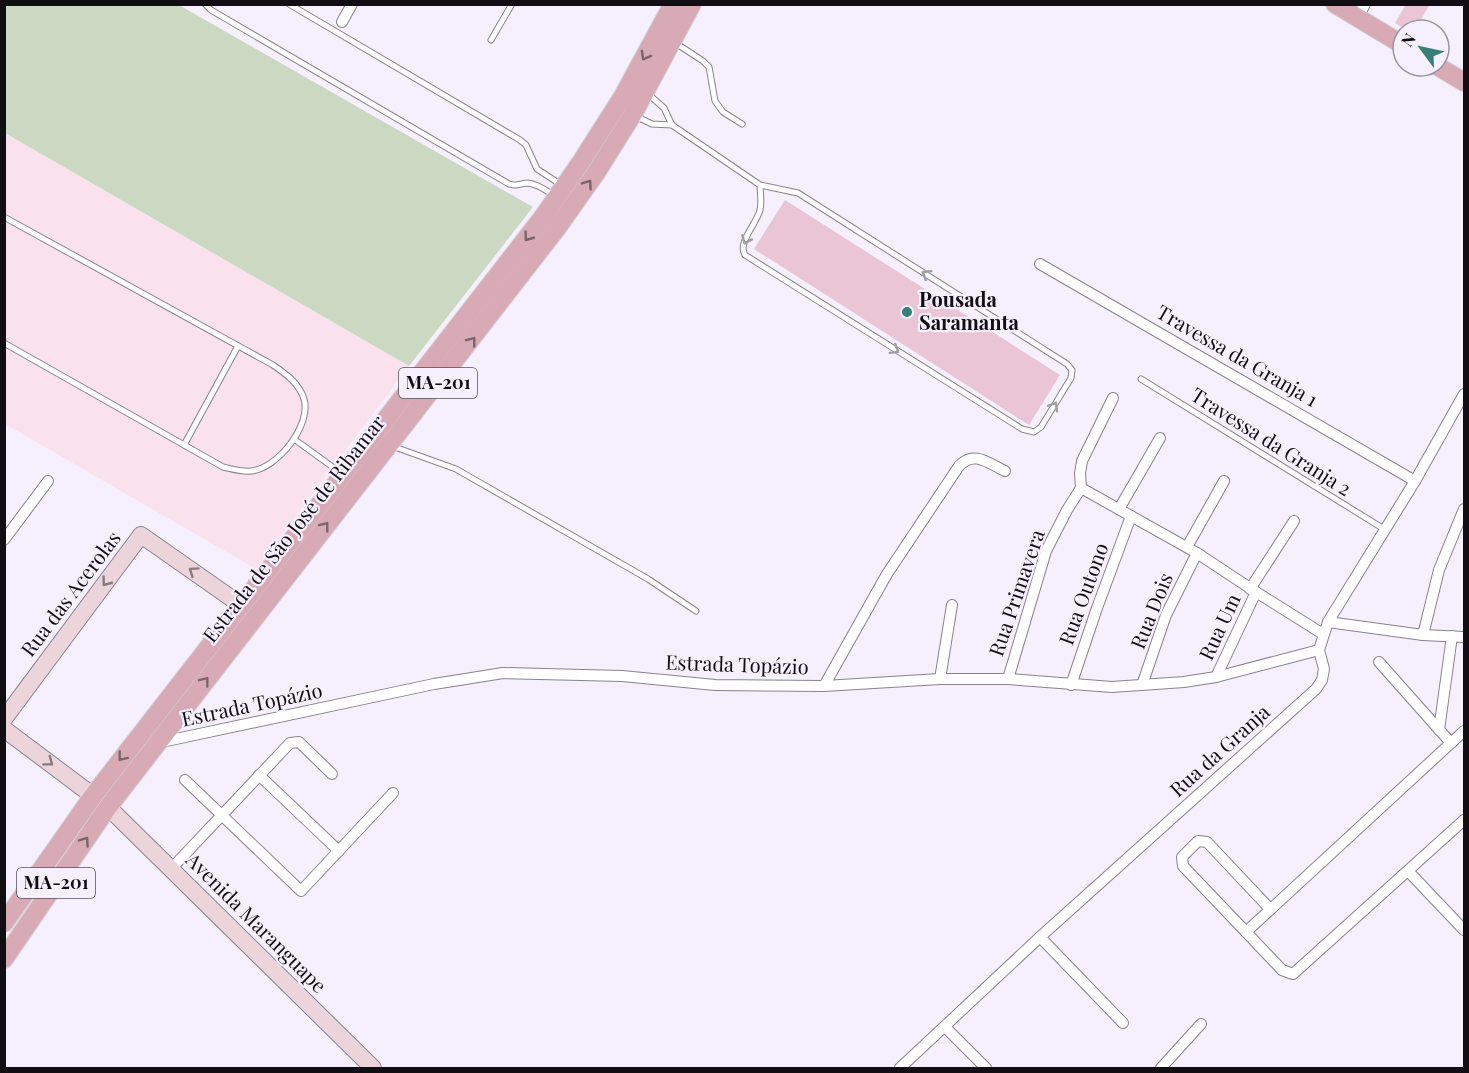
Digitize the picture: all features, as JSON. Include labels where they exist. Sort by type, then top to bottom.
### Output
[{"type":"main road","name":"Estrada de São José de Ribamar","points":[[4,924],[93,796],[459,326],[560,192],[623,96],[673,4]]},
{"type":"main road","name":"Estrada de São José de Ribamar","points":[[4,959],[108,807],[388,444],[474,338],[596,173],[633,114],[692,4]]},
{"type":"main road","points":[[1335,4],[1361,11],[1391,35]]},
{"type":"street","points":[[342,22],[352,4]]},
{"type":"street","name":"Travessa da Granja 1","points":[[1040,264],[1415,480]]},
{"type":"street","name":"Rua da Granja","points":[[900,1068],[1040,936],[1316,689],[1322,680],[1324,669],[1319,650],[1328,622],[1415,480],[1464,394]]},
{"type":"street","points":[[1113,398],[1082,461],[1081,488],[1197,553],[1323,634]]},
{"type":"street","points":[[1119,509],[1160,438]]},
{"type":"street","points":[[824,686],[887,574],[959,466],[966,459],[974,457],[1005,471]]},
{"type":"street","points":[[4,540],[48,481]]},
{"type":"street","points":[[1187,547],[1224,481]]},
{"type":"street","name":"Rua Primavera","points":[[1008,679],[1046,551],[1081,488]]},
{"type":"street","points":[[1423,635],[1439,570],[1464,509]]},
{"type":"street","name":"Rua Outono","points":[[1071,685],[1131,516]]},
{"type":"street","name":"Rua Um","points":[[1216,676],[1253,591],[1294,522]]},
{"type":"street","name":"Rua das Acerolas","points":[[4,719],[141,535],[241,605]]},
{"type":"street","name":"Rua Dois","points":[[1142,685],[1166,615],[1197,553]]},
{"type":"street","points":[[940,679],[952,605]]},
{"type":"street","points":[[1328,622],[1423,635],[1464,637]]},
{"type":"street","points":[[1439,730],[1452,636]]},
{"type":"street","name":"Estrada Topázio","points":[[157,744],[434,684],[503,673],[622,676],[715,685],[824,686],[940,679],[1008,679],[1112,687],[1184,682],[1319,650]]},
{"type":"street","points":[[1379,662],[1451,743]]},
{"type":"street","name":"Avenida Maranguape","points":[[4,729],[108,807],[374,1068]]},
{"type":"street","points":[[1246,932],[1464,731]]},
{"type":"street","points":[[171,869],[290,743],[298,742],[332,774]]},
{"type":"street","points":[[259,775],[339,851]]},
{"type":"street","points":[[185,780],[301,891],[393,793]]},
{"type":"street","points":[[1270,909],[1207,842],[1198,841],[1182,857],[1183,866],[1282,970],[1293,974],[1464,820]]},
{"type":"street","points":[[1408,871],[1464,930]]},
{"type":"street","points":[[1040,936],[1122,1023]]},
{"type":"street","points":[[1161,1068],[1201,1024]]},
{"type":"street","points":[[945,1027],[986,1068]]},
{"type":"lane","points":[[205,4],[211,10],[508,184],[513,186],[525,183],[560,192]]},
{"type":"lane","points":[[289,4],[520,140],[526,146],[537,169],[560,192]]},
{"type":"lane","points":[[491,40],[512,4]]},
{"type":"lane","points":[[673,41],[709,67],[715,100],[723,112],[742,124]]},
{"type":"lane","points":[[645,92],[664,108],[672,125]]},
{"type":"lane","points":[[633,114],[652,123],[672,125],[760,185],[798,193],[1067,364],[1072,370],[1071,378],[1041,427],[1034,432],[1022,429],[745,255],[742,251],[743,245],[761,205],[760,185]]},
{"type":"lane","points":[[4,217],[286,374],[302,393],[305,402],[304,416],[294,439],[280,457],[252,471],[223,467],[4,343]]},
{"type":"lane","points":[[184,445],[238,346]]},
{"type":"lane","name":"Travessa da Granja 2","points":[[1141,380],[1384,529]]},
{"type":"lane","points":[[294,439],[342,474]]},
{"type":"lane","points":[[388,444],[456,469],[648,579],[696,611]]},
{"type":"shaded area","points":[[5,133],[409,366],[256,569],[5,424]]},
{"type":"green space","points":[[5,4],[179,5],[533,207],[409,366],[5,133]]},
{"type":"building","points":[[1406,4],[1430,4],[1422,18],[1398,18]]},
{"type":"building","name":"Pousada Saramanta","points":[[785,200],[1060,375],[1029,425],[754,249]]},
{"type":"place","name":"Pousada Saramanta","points":[[907,312]]}]
